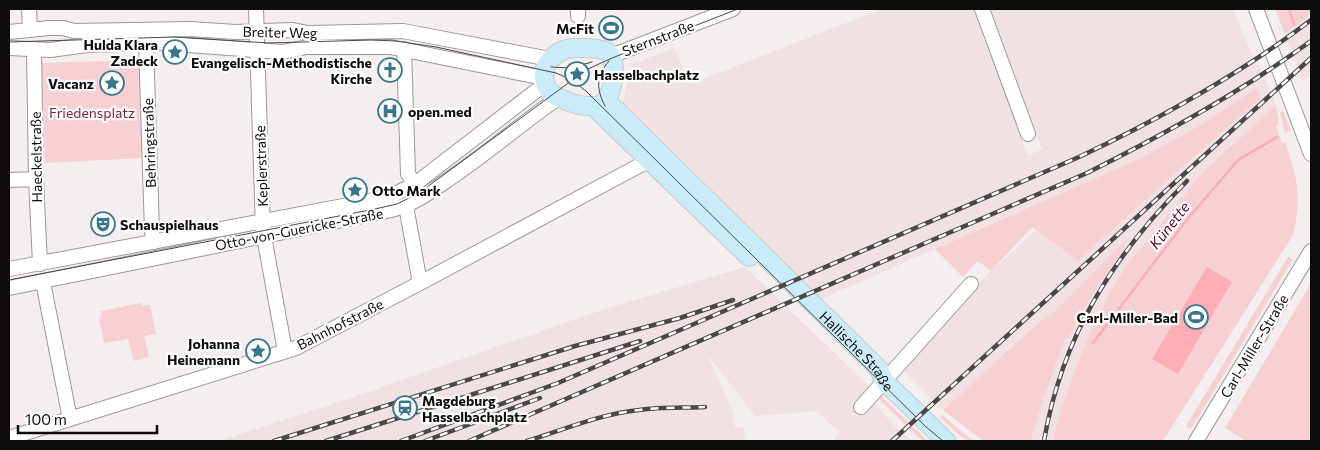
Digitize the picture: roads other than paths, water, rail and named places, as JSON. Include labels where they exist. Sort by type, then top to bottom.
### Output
[{"type":"main road","points":[[572,48],[604,51],[611,56],[614,70],[612,85],[600,103],[566,102],[549,91],[545,81],[545,66],[559,52],[572,48]]},
{"type":"main road","name":"Hallische Straße","points":[[600,103],[648,158],[870,377],[882,384]]},
{"type":"main road","name":"Hallische Straße","points":[[600,103],[879,369],[882,384]]},
{"type":"main road","points":[[882,384],[946,441]]},
{"type":"street","points":[[29,9],[30,30]]},
{"type":"street","name":"Keplerstraße","points":[[256,9],[263,229],[286,351]]},
{"type":"street","name":"Sternstraße","points":[[611,56],[703,15],[733,9]]},
{"type":"street","points":[[982,9],[1028,134]]},
{"type":"street","points":[[1256,9],[1308,134],[1311,154]]},
{"type":"street","name":"Breiter Weg","points":[[9,32],[63,28],[74,31],[181,29],[236,32],[293,30],[308,33],[404,31],[550,59]]},
{"type":"street","name":"Breiter Weg","points":[[9,48],[50,50],[87,45],[146,43],[287,52],[314,46],[385,46],[404,48],[545,81]]},
{"type":"street","name":"Behringstraße","points":[[146,43],[154,242]]},
{"type":"street","points":[[404,48],[408,174],[415,184]]},
{"type":"street","name":"Haeckelstraße","points":[[34,49],[36,179],[40,264]]},
{"type":"street","name":"Otto-von-Guericke-Straße","points":[[9,288],[43,282],[263,229],[396,194],[415,184],[545,81]]},
{"type":"street","name":"Otto-von-Guericke-Straße","points":[[9,269],[154,242],[387,212],[406,206],[423,197],[464,169],[558,98]]},
{"type":"street","name":"Bahnhofstraße","points":[[9,438],[296,348],[646,162],[648,158]]},
{"type":"street","points":[[9,180],[36,179]]},
{"type":"street","points":[[406,206],[420,283]]},
{"type":"street","name":"Carl-Miller-Straße","points":[[1196,441],[1311,251]]},
{"type":"street","points":[[43,282],[70,420]]},
{"type":"street","points":[[861,407],[971,284]]},
{"type":"waterway","points":[[1289,9],[1294,24]]},
{"type":"waterway","name":"Künette","points":[[1093,343],[1185,222],[1238,160],[1277,137]]},
{"type":"tram line","points":[[9,280],[397,204],[419,193],[586,70],[738,9]]},
{"type":"tram line","points":[[9,42],[174,37],[269,43],[396,41],[436,47],[556,73],[572,80],[587,92],[925,426],[943,441]]},
{"type":"tram line","points":[[605,106],[600,94],[599,83],[602,72],[609,61]]},
{"type":"tram line","points":[[551,67],[570,68],[592,62]]},
{"type":"railway","points":[[401,441],[558,383],[1079,157],[1199,95],[1256,59],[1311,20]]},
{"type":"railway","points":[[469,441],[1087,173],[1230,95],[1311,41]]},
{"type":"railway","points":[[892,441],[1311,58]]},
{"type":"railway","points":[[1044,441],[1052,403],[1064,367],[1078,332],[1094,300],[1136,238],[1187,181]]},
{"type":"railway","points":[[274,441],[575,346],[680,318],[733,300]]},
{"type":"railway","points":[[326,441],[640,341]]},
{"type":"railway","points":[[425,441],[540,398]]},
{"type":"railway","points":[[527,441],[624,412],[655,408],[705,407]]},
{"type":"place","name":"McFit","points":[[611,28]]},
{"type":"place","name":"Hulda Klara Zadeck","points":[[175,52]]},
{"type":"place","name":"Evangelisch-Methodistische Kirche","points":[[390,70]]},
{"type":"place","name":"Hasselbachplatz","points":[[577,74]]},
{"type":"place","name":"Vacanz","points":[[112,83]]},
{"type":"place","name":"open.med","points":[[390,111]]},
{"type":"place","name":"Otto Mark","points":[[355,190]]},
{"type":"place","name":"Schauspielhaus","points":[[103,224]]},
{"type":"place","name":"Carl-Miller-Bad","points":[[1196,317]]},
{"type":"place","name":"Johanna Heinemann","points":[[258,351]]},
{"type":"place","name":"Magdeburg Hasselbachplatz","points":[[405,408]]},
{"type":"park label","name":"Friedensplatz","points":[[92,112]]}]
